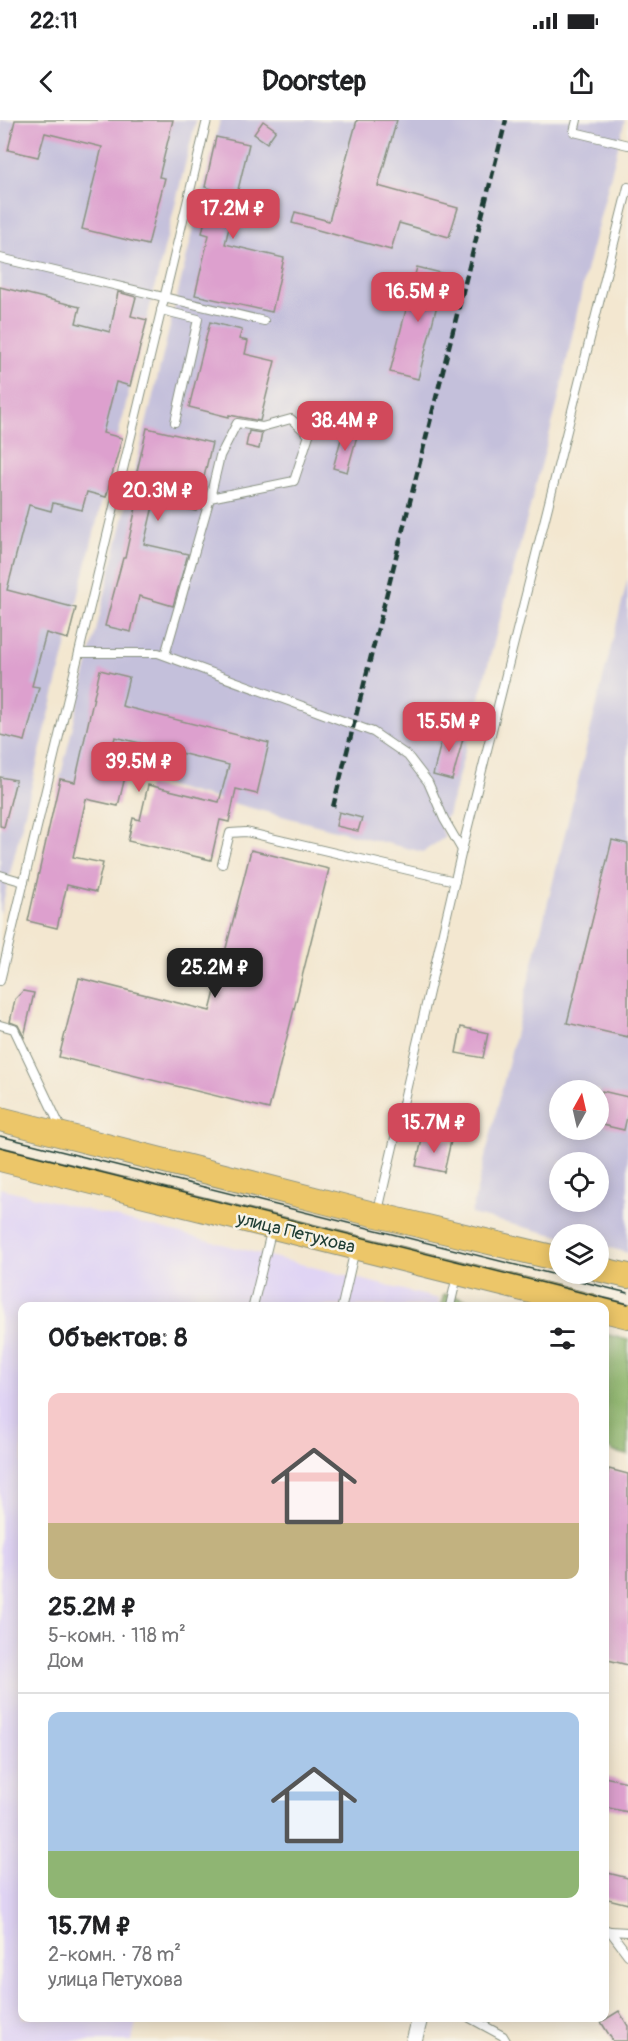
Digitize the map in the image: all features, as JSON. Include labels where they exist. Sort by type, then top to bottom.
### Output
[{"type":"highway","name":"улица Петухова","points":[[0,1119],[549,1256]]},
{"type":"highway","name":"улица Петухова","points":[[0,1159],[572,1302]]},
{"type":"highway","points":[[609,1272],[628,1276]]},
{"type":"highway","name":"улица Петухова","points":[[609,1311],[628,1316]]},
{"type":"street","points":[[414,2041],[419,2022]]},
{"type":"lane","points":[[0,981],[207,120]]},
{"type":"lane","points":[[577,120],[574,132],[628,145]]},
{"type":"lane","points":[[377,1215],[462,850],[628,187]]},
{"type":"lane","points":[[0,258],[264,321]]},
{"type":"lane","points":[[161,310],[198,319],[175,422]]},
{"type":"lane","points":[[165,656],[220,456],[237,423],[262,427],[291,419],[309,435],[294,481],[210,498]]},
{"type":"lane","points":[[79,653],[158,653],[373,732],[408,756],[428,782],[444,819],[462,850]]},
{"type":"lane","points":[[222,864],[230,833],[246,832],[455,881]]},
{"type":"lane","points":[[0,875],[24,882]]},
{"type":"lane","points":[[0,1026],[14,1029],[64,1135]]},
{"type":"lane","points":[[254,1302],[272,1227]]},
{"type":"lane","points":[[343,1302],[356,1248]]},
{"type":"lane","points":[[451,1302],[458,1273]]},
{"type":"lane","points":[[609,1930],[628,1932]]},
{"type":"lane","points":[[609,1932],[628,1955]]},
{"type":"lane","points":[[477,2022],[506,2041]]},
{"type":"shaded area","points":[[0,120],[196,120],[0,914]]},
{"type":"shaded area","points":[[220,120],[625,120],[585,275],[558,402],[448,815],[439,823],[445,837],[423,852],[111,771],[107,788],[60,779]]},
{"type":"shaded area","points":[[628,578],[628,1253],[609,1248],[609,1224],[549,1224],[549,1234],[471,1214]]},
{"type":"shaded area","points":[[0,1188],[439,1299],[439,1302],[18,1302],[18,2022],[136,2022],[132,2041],[0,2041]]},
{"type":"green space","points":[[444,1294],[477,1302],[442,1302]]},
{"type":"green space","points":[[609,1335],[628,1340],[628,1455],[614,1452],[609,1448]]},
{"type":"building","points":[[15,120],[173,120],[159,177],[165,178],[148,245],[82,229],[102,147],[45,133],[38,157],[8,150]]},
{"type":"building","points":[[357,120],[397,120],[378,186],[458,208],[449,237],[399,223],[391,250],[292,223],[295,212],[329,221]]},
{"type":"building","points":[[263,121],[276,130],[267,143],[254,134]]},
{"type":"building","points":[[216,137],[249,144],[225,244],[284,258],[272,312],[195,295],[209,235],[202,233],[212,189],[205,187]]},
{"type":"building","points":[[417,267],[445,274],[418,379],[390,372]]},
{"type":"building","points":[[0,287],[80,307],[76,323],[110,332],[118,292],[136,297],[131,316],[147,320],[130,386],[116,382],[103,433],[122,438],[106,497],[87,492],[82,510],[53,503],[51,511],[29,505],[7,590],[76,608],[68,639],[46,633],[32,686],[39,687],[25,741],[0,735]]},
{"type":"building","points":[[210,322],[242,330],[239,339],[248,341],[245,354],[275,361],[260,421],[229,415],[229,417],[189,407]]},
{"type":"building","points":[[147,428],[212,443],[196,511],[154,502],[144,544],[188,554],[173,606],[139,596],[131,632],[105,626],[123,558],[125,558],[138,498],[131,497]]},
{"type":"building","points":[[249,431],[262,433],[259,449],[246,446]]},
{"type":"building","points":[[343,432],[357,436],[347,472],[333,468]]},
{"type":"building","points":[[100,670],[129,677],[122,706],[269,743],[257,794],[236,789],[229,822],[220,820],[211,860],[128,841],[133,818],[140,820],[148,785],[219,802],[229,765],[115,737],[106,773],[125,777],[118,806],[86,799],[73,857],[103,863],[96,892],[67,885],[57,928],[28,921],[60,779],[75,782]]},
{"type":"building","points":[[445,726],[465,731],[452,780],[433,775]]},
{"type":"building","points":[[0,777],[16,780],[4,827],[0,826]]},
{"type":"building","points":[[339,812],[362,818],[358,831],[336,826]]},
{"type":"building","points":[[612,840],[628,844],[628,1037],[567,1023]]},
{"type":"building","points":[[251,850],[329,869],[269,1109],[59,1057],[79,978],[210,1011]]},
{"type":"building","points":[[23,991],[34,993],[24,1037],[18,1025],[10,1022],[15,999]]},
{"type":"building","points":[[461,1027],[488,1033],[483,1058],[456,1053]]},
{"type":"building","points":[[609,1093],[628,1097],[628,1113],[624,1130],[609,1127]]},
{"type":"building","points":[[423,1135],[451,1141],[444,1172],[416,1166]]},
{"type":"building","points":[[609,1469],[628,1474],[628,1665],[609,1660]]},
{"type":"building","points":[[609,1778],[628,1782],[628,1812],[609,1808]]},
{"type":"building","points":[[609,1873],[628,1878],[628,1904],[609,1899]]},
{"type":"building","points":[[619,2011],[628,2026],[628,2041],[613,2041],[601,2022],[609,2022],[609,2017]]},
{"type":"tram line","points":[[0,1136],[628,1293]]},
{"type":"tram line","points":[[0,1147],[628,1304]]},
{"type":"railway","points":[[333,807],[506,120]]}]
